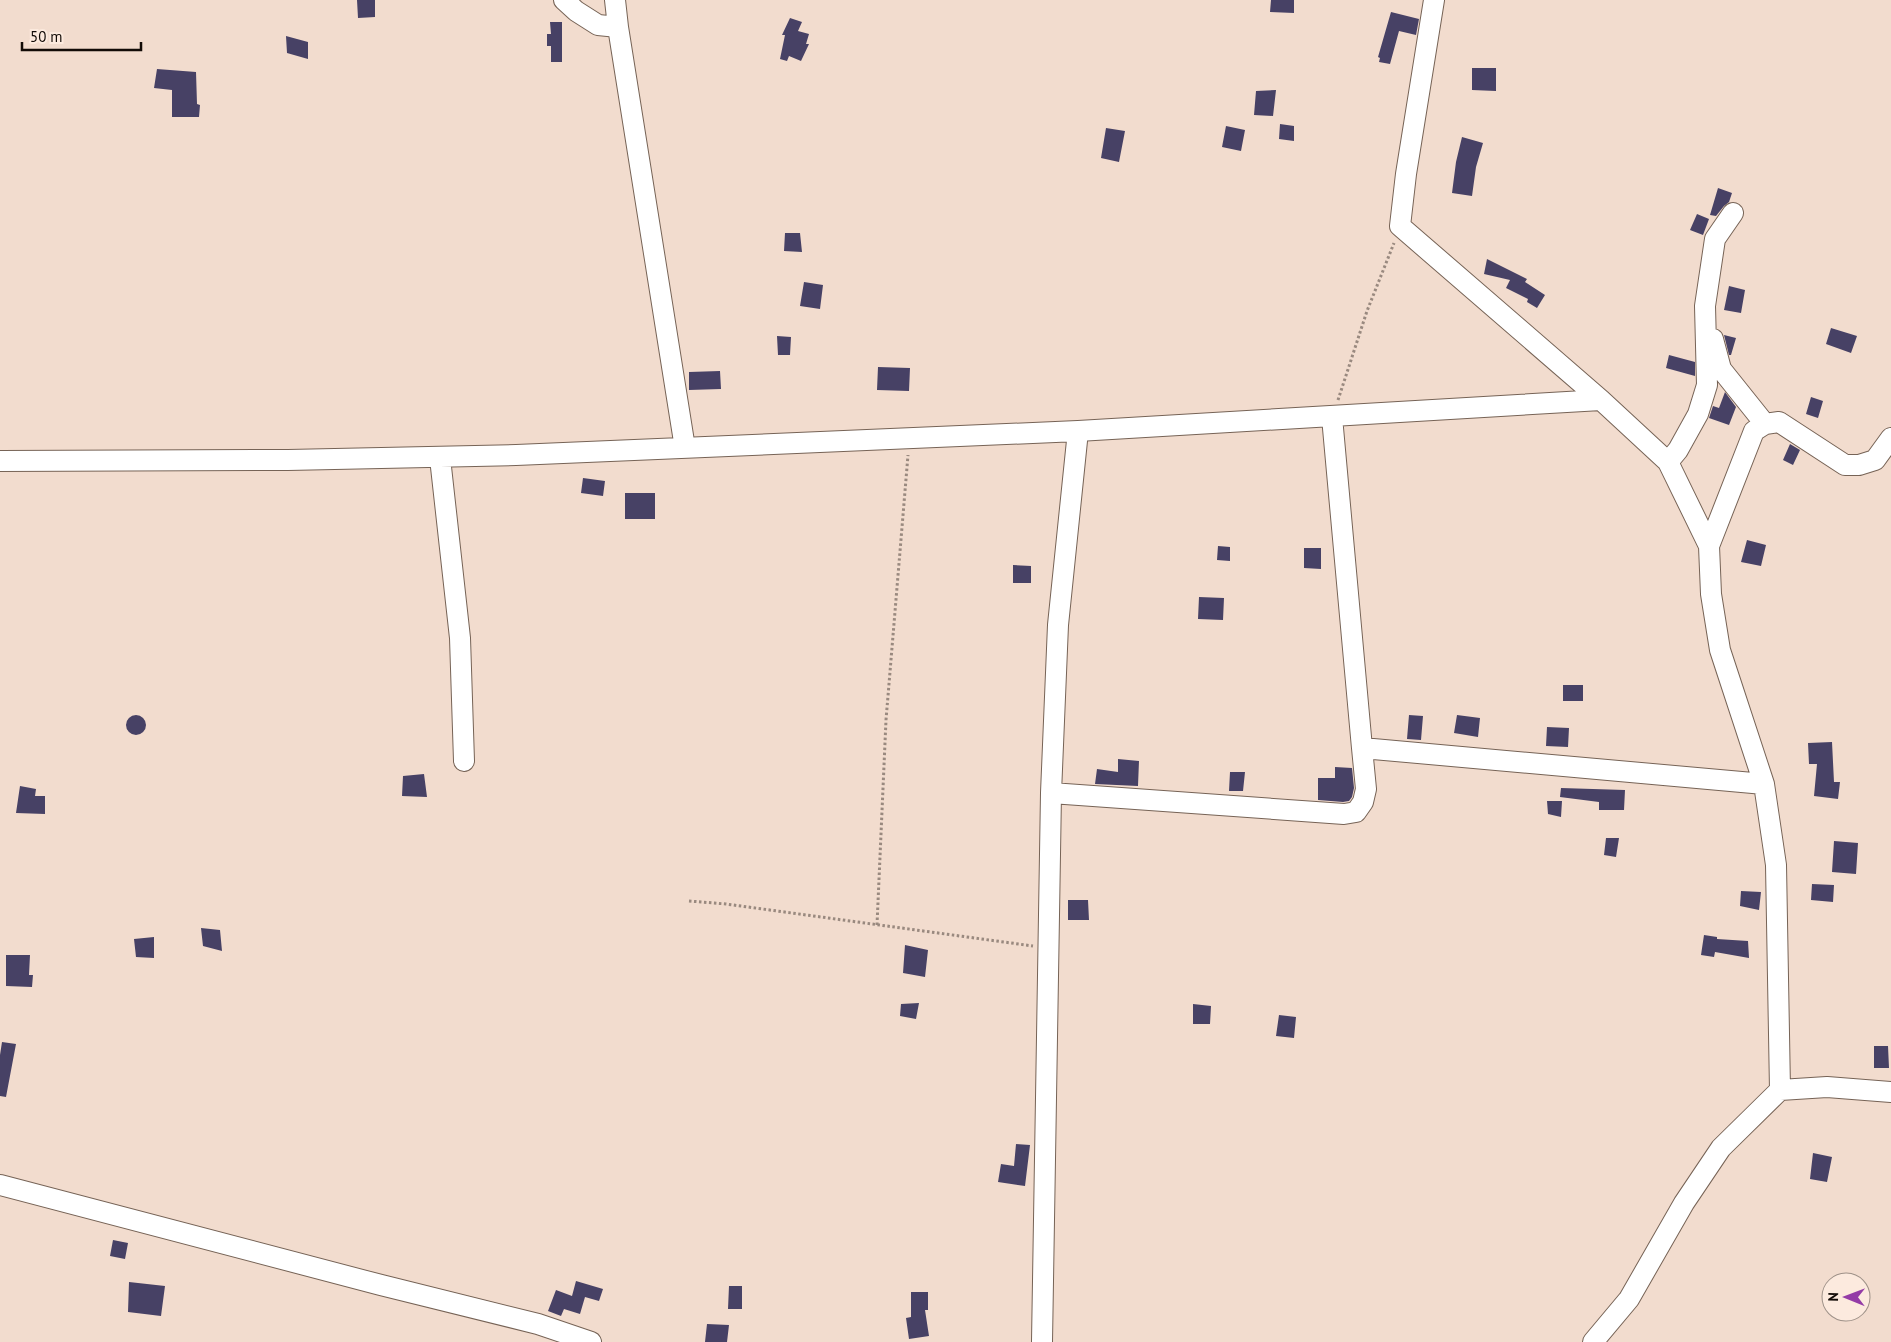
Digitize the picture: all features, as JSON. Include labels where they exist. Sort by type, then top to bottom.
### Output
[{"type":"street","points":[[564,0],[576,11],[598,25],[618,27]]},
{"type":"street","points":[[615,0],[685,448]]},
{"type":"street","points":[[1434,0],[1406,174],[1400,226],[1601,400],[1668,462],[1709,546],[1711,594],[1720,650],[1764,784],[1776,865],[1780,1090]]},
{"type":"street","points":[[1668,462],[1678,450],[1698,414],[1706,385],[1704,306],[1715,239],[1733,213]]},
{"type":"street","points":[[1709,219],[1715,239]]},
{"type":"street","points":[[1704,306],[1721,368],[1765,424]]},
{"type":"street","points":[[0,461],[440,458],[1078,431],[1601,400]]},
{"type":"street","points":[[1051,793],[1344,814],[1356,812],[1363,802],[1366,789],[1332,417]]},
{"type":"street","points":[[1709,546],[1754,431],[1765,424],[1779,422],[1845,465],[1859,465],[1875,460],[1891,438]]},
{"type":"street","points":[[1042,1342],[1051,793],[1058,625],[1078,431]]},
{"type":"street","points":[[440,458],[460,638],[464,761]]},
{"type":"street","points":[[1362,748],[1764,784]]},
{"type":"street","points":[[1593,1342],[1629,1299],[1684,1203],[1721,1148],[1780,1090],[1827,1087],[1891,1092]]},
{"type":"street","points":[[0,1185],[381,1285],[538,1324],[592,1342]]},
{"type":"path","points":[[1332,417],[1367,311],[1400,226]]},
{"type":"path","points":[[877,925],[886,720],[910,438]]},
{"type":"path","points":[[689,901],[736,905],[1049,948]]},
{"type":"building","points":[[357,0],[375,0],[375,17],[358,18]]},
{"type":"building","points":[[1271,0],[1294,0],[1294,13],[1270,12]]},
{"type":"building","points":[[1391,12],[1419,19],[1416,35],[1399,31],[1390,64],[1379,62],[1380,58],[1378,57]]},
{"type":"building","points":[[790,18],[802,22],[798,31],[809,34],[806,44],[809,44],[801,61],[789,56],[787,61],[780,59],[785,35],[782,35]]},
{"type":"building","points":[[550,22],[562,22],[562,62],[551,62],[551,46],[547,46],[547,34],[551,34]]},
{"type":"building","points":[[286,36],[308,42],[308,59],[287,53]]},
{"type":"building","points":[[1472,68],[1496,68],[1496,91],[1472,90]]},
{"type":"building","points":[[157,69],[196,72],[197,104],[200,105],[199,117],[172,117],[172,90],[154,88]]},
{"type":"building","points":[[1276,90],[1273,116],[1254,115],[1256,91]]},
{"type":"building","points":[[1280,124],[1294,126],[1294,141],[1279,139]]},
{"type":"building","points":[[1226,126],[1245,130],[1241,151],[1222,147]]},
{"type":"building","points":[[1106,128],[1125,131],[1119,162],[1101,158]]},
{"type":"building","points":[[1462,137],[1483,143],[1476,167],[1472,196],[1452,193],[1456,162]]},
{"type":"building","points":[[1718,188],[1732,193],[1729,202],[1716,216],[1710,215]]},
{"type":"building","points":[[1697,214],[1709,219],[1703,235],[1690,230]]},
{"type":"building","points":[[785,233],[800,233],[802,252],[784,251]]},
{"type":"building","points":[[1487,259],[1527,279],[1525,282],[1545,295],[1537,308],[1527,302],[1528,299],[1506,288],[1510,280],[1484,274]]},
{"type":"building","points":[[804,282],[823,285],[820,309],[800,306]]},
{"type":"building","points":[[1729,286],[1745,290],[1741,313],[1724,310]]},
{"type":"building","points":[[1831,328],[1857,336],[1851,353],[1826,344]]},
{"type":"building","points":[[1724,335],[1736,338],[1731,355],[1729,355]]},
{"type":"building","points":[[777,336],[791,337],[790,355],[778,355]]},
{"type":"building","points":[[1669,355],[1695,362],[1695,376],[1666,368]]},
{"type":"building","points":[[878,367],[910,368],[909,391],[877,390]]},
{"type":"building","points":[[720,371],[721,389],[689,390],[689,372]]},
{"type":"building","points":[[1725,392],[1736,407],[1729,425],[1709,418],[1713,406],[1719,408]]},
{"type":"building","points":[[1811,397],[1823,401],[1818,418],[1806,414]]},
{"type":"building","points":[[1790,444],[1800,450],[1793,465],[1783,460]]},
{"type":"building","points":[[583,478],[605,481],[603,496],[581,493]]},
{"type":"building","points":[[625,493],[655,493],[655,519],[625,519]]},
{"type":"building","points":[[1747,540],[1766,545],[1761,566],[1741,562]]},
{"type":"building","points":[[1218,546],[1230,547],[1230,561],[1217,560]]},
{"type":"building","points":[[1304,548],[1321,548],[1321,569],[1304,568]]},
{"type":"building","points":[[1013,565],[1031,566],[1031,583],[1013,583]]},
{"type":"building","points":[[1199,597],[1224,598],[1223,620],[1198,619]]},
{"type":"building","points":[[1563,685],[1583,685],[1583,701],[1563,701]]},
{"type":"building","points":[[136,715],[143,718],[146,725],[143,732],[136,735],[129,732],[126,725],[129,718]]},
{"type":"building","points":[[1409,715],[1423,716],[1421,740],[1407,739]]},
{"type":"building","points":[[1457,715],[1480,718],[1478,737],[1454,733]]},
{"type":"building","points":[[1547,727],[1569,728],[1568,747],[1546,746]]},
{"type":"building","points":[[1832,742],[1834,782],[1840,782],[1838,799],[1814,796],[1817,764],[1809,764],[1808,743]]},
{"type":"building","points":[[1118,759],[1139,761],[1138,786],[1095,784],[1097,769],[1118,772]]},
{"type":"building","points":[[1335,767],[1352,768],[1354,788],[1352,797],[1349,801],[1343,802],[1318,800],[1318,778],[1335,778]]},
{"type":"building","points":[[1230,772],[1245,772],[1243,791],[1229,791]]},
{"type":"building","points":[[424,774],[427,797],[402,796],[403,776]]},
{"type":"building","points":[[20,786],[36,789],[35,796],[45,796],[45,814],[16,813]]},
{"type":"building","points":[[1561,788],[1625,790],[1624,810],[1599,810],[1599,802],[1560,797]]},
{"type":"building","points":[[1547,801],[1562,801],[1561,817],[1548,814]]},
{"type":"building","points":[[1606,838],[1619,838],[1616,857],[1604,855]]},
{"type":"building","points":[[1834,841],[1858,843],[1856,874],[1832,872]]},
{"type":"building","points":[[1812,884],[1834,885],[1833,902],[1811,900]]},
{"type":"building","points":[[1741,891],[1761,892],[1759,910],[1740,906]]},
{"type":"building","points":[[1068,900],[1088,900],[1089,920],[1068,920]]},
{"type":"building","points":[[201,928],[220,930],[222,951],[203,946]]},
{"type":"building","points":[[1704,935],[1717,937],[1717,939],[1748,941],[1749,958],[1715,952],[1714,957],[1701,955]]},
{"type":"building","points":[[154,937],[154,958],[136,957],[134,939]]},
{"type":"building","points":[[905,945],[928,950],[925,977],[903,973]]},
{"type":"building","points":[[6,955],[30,955],[29,975],[33,975],[32,987],[6,986]]},
{"type":"building","points":[[919,1003],[916,1019],[900,1016],[901,1004]]},
{"type":"building","points":[[1193,1004],[1211,1006],[1210,1024],[1193,1024]]},
{"type":"building","points":[[1279,1015],[1296,1017],[1294,1038],[1276,1036]]},
{"type":"building","points":[[2,1042],[16,1044],[6,1097],[0,1096],[0,1055]]},
{"type":"building","points":[[1874,1046],[1888,1046],[1889,1068],[1874,1068]]},
{"type":"building","points":[[1016,1144],[1030,1145],[1025,1186],[998,1182],[1001,1164],[1014,1166]]},
{"type":"building","points":[[1813,1153],[1832,1157],[1827,1182],[1810,1179]]},
{"type":"building","points":[[113,1240],[128,1243],[125,1259],[110,1256]]},
{"type":"building","points":[[576,1281],[603,1289],[599,1301],[585,1297],[580,1314],[564,1309],[561,1316],[548,1311],[556,1290],[572,1296]]},
{"type":"building","points":[[129,1282],[165,1286],[161,1316],[128,1312]]},
{"type":"building","points":[[729,1286],[742,1286],[742,1309],[728,1309]]},
{"type":"building","points":[[911,1292],[928,1292],[928,1310],[925,1310],[929,1336],[909,1339],[906,1318],[911,1317]]},
{"type":"building","points":[[707,1324],[729,1325],[727,1342],[705,1342]]}]
